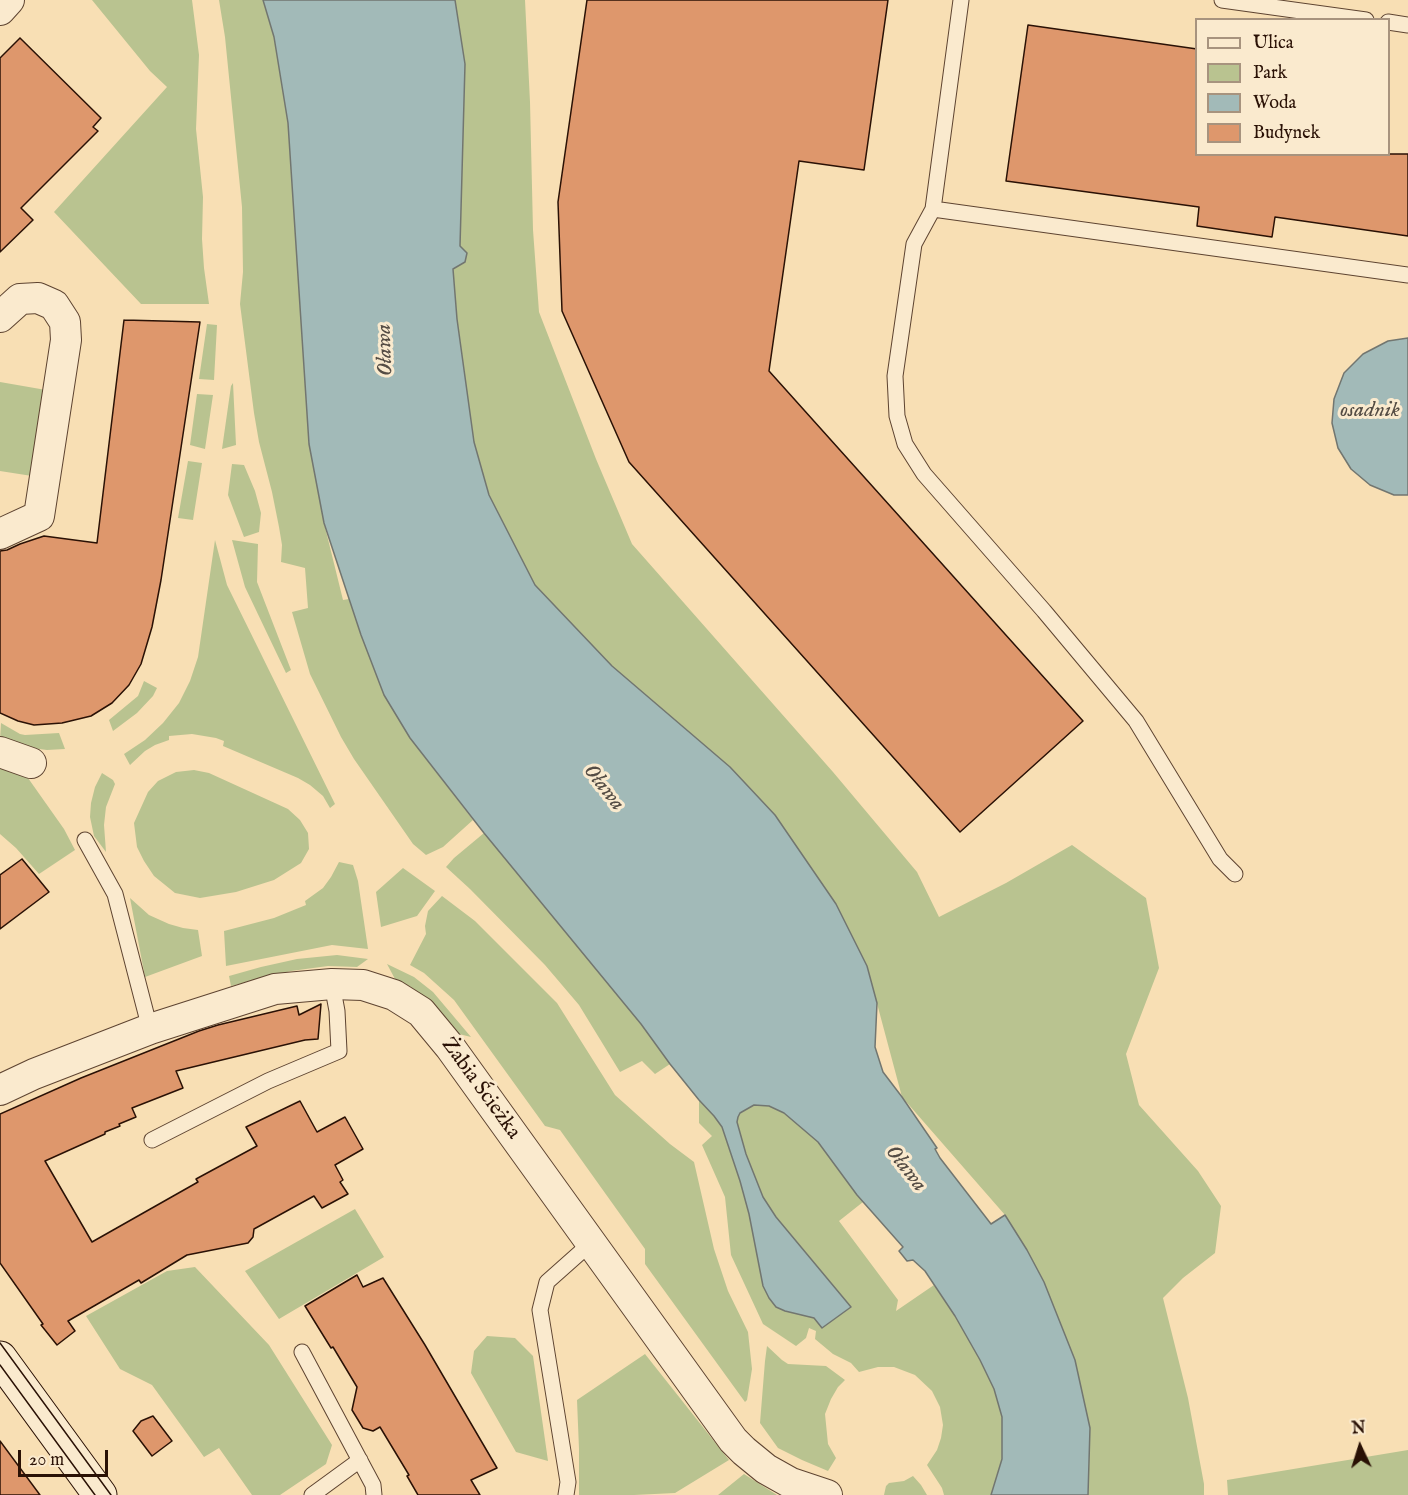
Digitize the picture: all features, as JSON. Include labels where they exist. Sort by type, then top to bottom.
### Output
[{"type":"main road","points":[[0,1358],[100,1495]]},
{"type":"street","points":[[0,10],[9,0]]},
{"type":"street","points":[[0,316],[20,299],[38,298],[54,305],[65,322],[66,340],[39,516],[0,534]]},
{"type":"street","points":[[0,752],[31,763]]},
{"type":"street","name":"Żabia Ścieżka","points":[[0,1090],[34,1074],[150,1029],[275,989],[332,984],[363,985],[394,995],[421,1012],[450,1047],[738,1446],[766,1469],[791,1483],[827,1495]]},
{"type":"lane","points":[[961,0],[933,209],[914,244],[895,376],[897,416],[905,444],[924,474],[1044,611],[1136,721],[1220,859],[1235,874]]},
{"type":"lane","points":[[1221,0],[1352,18]]},
{"type":"lane","points":[[1390,22],[1408,25]]},
{"type":"lane","points":[[933,209],[1408,275]]},
{"type":"lane","points":[[85,840],[115,894],[150,1029]]},
{"type":"lane","points":[[152,1140],[268,1081],[339,1051],[337,1011],[332,984]]},
{"type":"lane","points":[[566,1495],[568,1482],[540,1310],[547,1282],[592,1242]]},
{"type":"lane","points":[[302,1352],[373,1485],[375,1495]]},
{"type":"lane","points":[[312,1495],[360,1460]]},
{"type":"green space","points":[[92,0],[192,0],[199,55],[196,129],[203,197],[204,268],[209,304],[141,304],[54,212],[167,87],[150,71]]},
{"type":"green space","points":[[219,0],[263,0],[274,37],[288,123],[309,444],[324,523],[343,600],[349,599],[384,695],[410,738],[473,820],[443,847],[426,855],[413,844],[341,737],[310,674],[292,612],[308,608],[305,568],[281,562],[282,545],[279,527],[254,413],[240,304],[243,272],[242,207],[225,37]]},
{"type":"green space","points":[[455,0],[525,0],[533,230],[539,312],[632,544],[833,772],[917,872],[939,917],[1006,883],[1072,845],[1146,898],[1159,968],[1126,1054],[1139,1105],[1198,1171],[1221,1206],[1215,1253],[1183,1278],[1163,1298],[1188,1398],[1204,1495],[1088,1495],[1090,1428],[1044,1282],[1005,1215],[902,1097],[867,966],[836,904],[775,815],[730,767],[612,666],[535,585],[489,495],[474,442],[457,319],[453,269],[465,262],[460,246],[465,64]]},
{"type":"green space","points":[[207,324],[217,325],[214,380],[199,379]]},
{"type":"green space","points":[[0,382],[46,390],[32,476],[0,471]]},
{"type":"green space","points":[[233,383],[236,445],[222,449],[231,386]]},
{"type":"green space","points":[[197,394],[213,395],[205,449],[190,445]]},
{"type":"green space","points":[[188,461],[202,463],[193,520],[178,518]]},
{"type":"green space","points":[[232,464],[244,465],[261,513],[259,532],[244,537],[228,495]]},
{"type":"green space","points":[[215,540],[227,585],[335,804],[330,808],[323,796],[310,785],[223,746],[224,741],[216,738],[192,734],[169,736],[169,740],[145,751],[130,765],[124,754],[145,740],[163,723],[179,703],[190,681],[198,657]]},
{"type":"green space","points":[[232,540],[258,544],[257,582],[291,670],[286,673],[245,587]]},
{"type":"green space","points":[[144,681],[157,688],[153,696],[137,713],[113,731],[109,720],[138,696]]},
{"type":"green space","points":[[1,723],[25,735],[59,733],[65,749],[47,750],[24,747],[0,740]]},
{"type":"green space","points":[[0,766],[28,778],[64,829],[75,850],[39,874],[0,834]]},
{"type":"green space","points":[[194,770],[209,773],[288,809],[300,820],[308,833],[309,849],[301,863],[274,880],[236,892],[200,898],[175,893],[154,876],[137,847],[134,823],[148,792],[158,781],[176,772]]},
{"type":"green space","points":[[102,773],[115,784],[106,807],[104,825],[106,852],[94,836],[90,817],[95,787]]},
{"type":"green space","points":[[484,833],[641,1024],[670,1064],[655,1074],[642,1061],[620,1072],[579,1005],[545,965],[446,867]]},
{"type":"green space","points":[[339,862],[353,865],[358,881],[368,949],[332,945],[226,966],[224,931],[274,918],[306,905],[305,901],[323,888]]},
{"type":"green space","points":[[403,868],[435,891],[417,916],[381,927],[376,892]]},
{"type":"green space","points":[[442,896],[475,921],[557,1003],[615,1095],[694,1162],[714,1249],[728,1291],[748,1332],[752,1369],[745,1402],[645,1264],[645,1249],[560,1130],[545,1126],[454,1000],[424,973],[410,965],[426,934],[428,911]]},
{"type":"green space","points":[[130,898],[149,915],[169,924],[198,930],[202,956],[145,977]]},
{"type":"green space","points":[[337,955],[368,959],[357,967],[328,966],[291,971],[231,986],[229,976],[297,959]]},
{"type":"green space","points":[[387,964],[414,977],[433,992],[471,1037],[455,1033],[433,1004],[411,987],[395,979]]},
{"type":"green space","points":[[699,1100],[727,1109],[754,1105],[769,1106],[785,1113],[818,1142],[863,1202],[839,1221],[898,1300],[896,1311],[934,1285],[980,1360],[994,1389],[1002,1417],[1002,1459],[991,1495],[944,1495],[927,1465],[937,1450],[941,1438],[943,1425],[940,1407],[932,1391],[915,1375],[894,1367],[878,1367],[859,1372],[851,1363],[833,1354],[815,1339],[816,1331],[809,1328],[806,1338],[796,1346],[763,1324],[731,1255],[725,1197],[702,1145],[712,1136],[699,1123]]},
{"type":"green space","points":[[355,1209],[384,1257],[279,1319],[245,1271]]},
{"type":"green space","points":[[195,1267],[269,1345],[332,1445],[326,1464],[280,1495],[252,1495],[219,1448],[204,1457],[152,1385],[120,1369],[86,1316],[167,1271]]},
{"type":"green space","points":[[487,1336],[515,1338],[533,1356],[548,1461],[516,1452],[471,1373],[474,1351]]},
{"type":"green space","points":[[767,1346],[788,1364],[826,1366],[845,1380],[838,1387],[825,1414],[828,1444],[836,1458],[828,1471],[778,1448],[760,1423]]},
{"type":"green space","points":[[645,1354],[729,1460],[675,1493],[579,1495],[577,1400]]},
{"type":"green space","points":[[1408,1450],[1408,1495],[1228,1495],[1227,1480]]},
{"type":"green space","points":[[744,1474],[777,1495],[718,1495]]},
{"type":"green space","points":[[913,1476],[927,1495],[884,1495],[889,1483],[904,1481]]},
{"type":"water","name":"Oława","points":[[263,0],[455,0],[465,64],[460,246],[467,253],[465,262],[453,269],[457,319],[474,442],[489,495],[535,585],[612,666],[730,767],[775,815],[836,904],[867,966],[877,1003],[875,1047],[883,1072],[937,1148],[935,1149],[940,1158],[991,1224],[1005,1215],[1044,1282],[1075,1360],[1090,1428],[1088,1495],[991,1495],[1002,1459],[1002,1417],[994,1389],[955,1316],[925,1271],[913,1260],[907,1261],[899,1251],[903,1247],[857,1195],[818,1142],[784,1113],[769,1106],[754,1105],[740,1113],[737,1122],[746,1154],[763,1197],[776,1217],[851,1307],[822,1328],[814,1318],[776,1307],[763,1286],[749,1214],[722,1127],[670,1064],[641,1024],[484,833],[410,738],[384,695],[361,635],[324,523],[309,444],[288,123],[274,37]]},
{"type":"water","name":"osadnik","points":[[1408,338],[1408,495],[1394,495],[1370,485],[1351,469],[1338,448],[1332,423],[1334,399],[1344,373],[1363,354],[1388,341]]},
{"type":"building","points":[[587,0],[888,0],[864,170],[799,161],[769,371],[1083,721],[960,832],[629,462],[562,311],[558,202]]},
{"type":"building","points":[[1028,25],[1195,49],[1195,156],[1390,156],[1390,154],[1408,154],[1408,236],[1275,217],[1272,237],[1197,226],[1199,207],[1006,181]]},
{"type":"building","points":[[20,38],[101,118],[93,127],[98,131],[21,208],[33,220],[0,252],[0,58]]},
{"type":"building","points":[[124,320],[200,322],[152,627],[141,664],[129,685],[112,703],[91,716],[62,723],[34,725],[0,713],[0,551],[44,536],[97,543]]},
{"type":"building","points":[[22,859],[49,892],[0,929],[0,875]]},
{"type":"building","points":[[321,1004],[318,1039],[305,1040],[176,1071],[183,1088],[132,1108],[136,1117],[119,1124],[120,1126],[105,1134],[45,1161],[92,1242],[198,1182],[196,1179],[257,1146],[246,1127],[300,1101],[317,1132],[345,1117],[363,1149],[335,1165],[343,1180],[340,1182],[348,1194],[322,1208],[314,1196],[254,1229],[253,1237],[248,1243],[187,1255],[141,1283],[139,1280],[68,1321],[75,1331],[57,1345],[0,1263],[0,1114],[81,1078],[199,1031],[297,1006],[299,1015]]},
{"type":"building","points":[[357,1275],[363,1287],[383,1278],[497,1468],[471,1480],[480,1495],[418,1495],[407,1476],[409,1475],[380,1427],[373,1431],[363,1428],[352,1410],[357,1387],[305,1306]]},
{"type":"building","points":[[153,1416],[172,1441],[152,1456],[133,1431],[141,1421]]},
{"type":"building","points":[[0,1441],[40,1495],[0,1495]]},
{"type":"tram line","points":[[0,1343],[111,1495]]},
{"type":"tram line","points":[[0,1365],[95,1495]]}]
